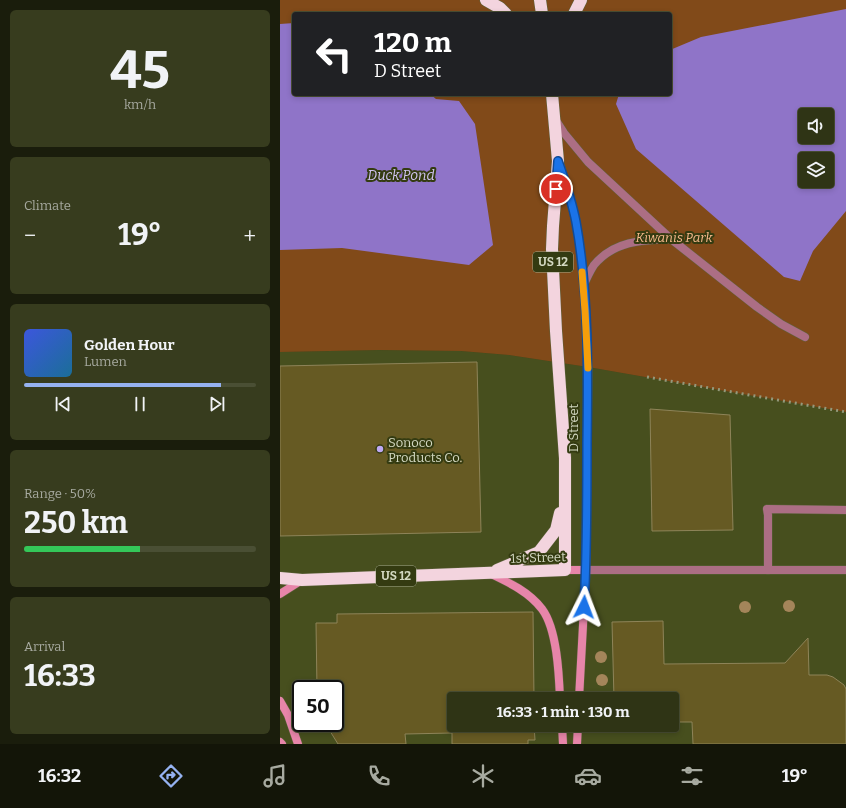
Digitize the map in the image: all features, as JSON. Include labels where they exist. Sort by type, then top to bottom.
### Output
[{"type":"highway","points":[[486,0],[504,12]]},
{"type":"highway","points":[[540,0],[542,12]]},
{"type":"highway","points":[[575,12],[581,0]]},
{"type":"highway","name":"D Street","points":[[552,96],[558,161],[552,249],[566,486],[565,570]]},
{"type":"highway","points":[[490,573],[539,552],[556,530],[566,486]]},
{"type":"highway","name":"1st Street","points":[[280,578],[302,580],[565,570]]},
{"type":"main road","name":"D Street","points":[[558,161],[571,200],[580,245],[584,284],[588,367],[586,570],[579,692]]},
{"type":"main road","name":"1st Street","points":[[565,570],[586,570]]},
{"type":"main road","points":[[490,573],[512,584],[531,598],[542,610],[549,622],[555,643],[558,661],[560,692]]},
{"type":"main road","points":[[280,594],[302,580]]},
{"type":"main road","points":[[280,701],[288,715],[298,744]]},
{"type":"main road","points":[[562,732],[562,744]]},
{"type":"main road","points":[[577,744],[578,732]]},
{"type":"street","points":[[555,118],[564,133],[588,162],[670,239],[757,307],[781,324],[805,337]]},
{"type":"street","points":[[584,284],[593,267],[613,248],[631,242],[670,239]]},
{"type":"street","points":[[768,570],[768,515],[766,509],[846,510]]},
{"type":"street","name":"1st Street","points":[[586,570],[846,570]]},
{"type":"shaded area","points":[[379,350],[461,351],[509,355],[588,367],[846,412],[846,744],[280,744],[280,352]]},
{"type":"green space","name":"Kiwanis Park","points":[[280,0],[846,0],[846,412],[588,367],[509,355],[461,351],[379,350],[280,352]]},
{"type":"water","points":[[846,9],[846,211],[813,251],[800,281],[784,277],[636,149],[616,104],[618,96],[672,96],[672,49],[701,37]]},
{"type":"water","name":"Duck Pond","points":[[292,23],[292,96],[432,96],[436,99],[459,101],[475,124],[493,245],[469,265],[342,248],[280,250],[280,24]]},
{"type":"building","name":"Sonoco Products Co.","points":[[477,362],[481,532],[280,536],[280,366]]},
{"type":"building","points":[[650,409],[730,415],[733,530],[652,531]]},
{"type":"building","points":[[533,612],[534,692],[447,692],[447,732],[534,732],[535,740],[528,740],[528,744],[452,744],[452,733],[405,734],[406,744],[338,744],[331,732],[344,732],[344,680],[317,680],[316,623],[337,623],[337,614]]},
{"type":"building","points":[[663,621],[664,664],[785,663],[808,638],[809,675],[827,675],[833,677],[844,685],[846,689],[846,744],[693,744],[692,722],[679,722],[679,692],[614,692],[612,622]]},
{"type":"railway","points":[[647,377],[846,412]]},
{"type":"slow traffic","points":[[582,272],[588,368]]},
{"type":"place","name":"Sonoco Products Co.","points":[[380,449]]},
{"type":"route","points":[[556,189],[558,161],[571,200],[576,222],[584,284],[588,367],[586,570],[584,607]]}]
